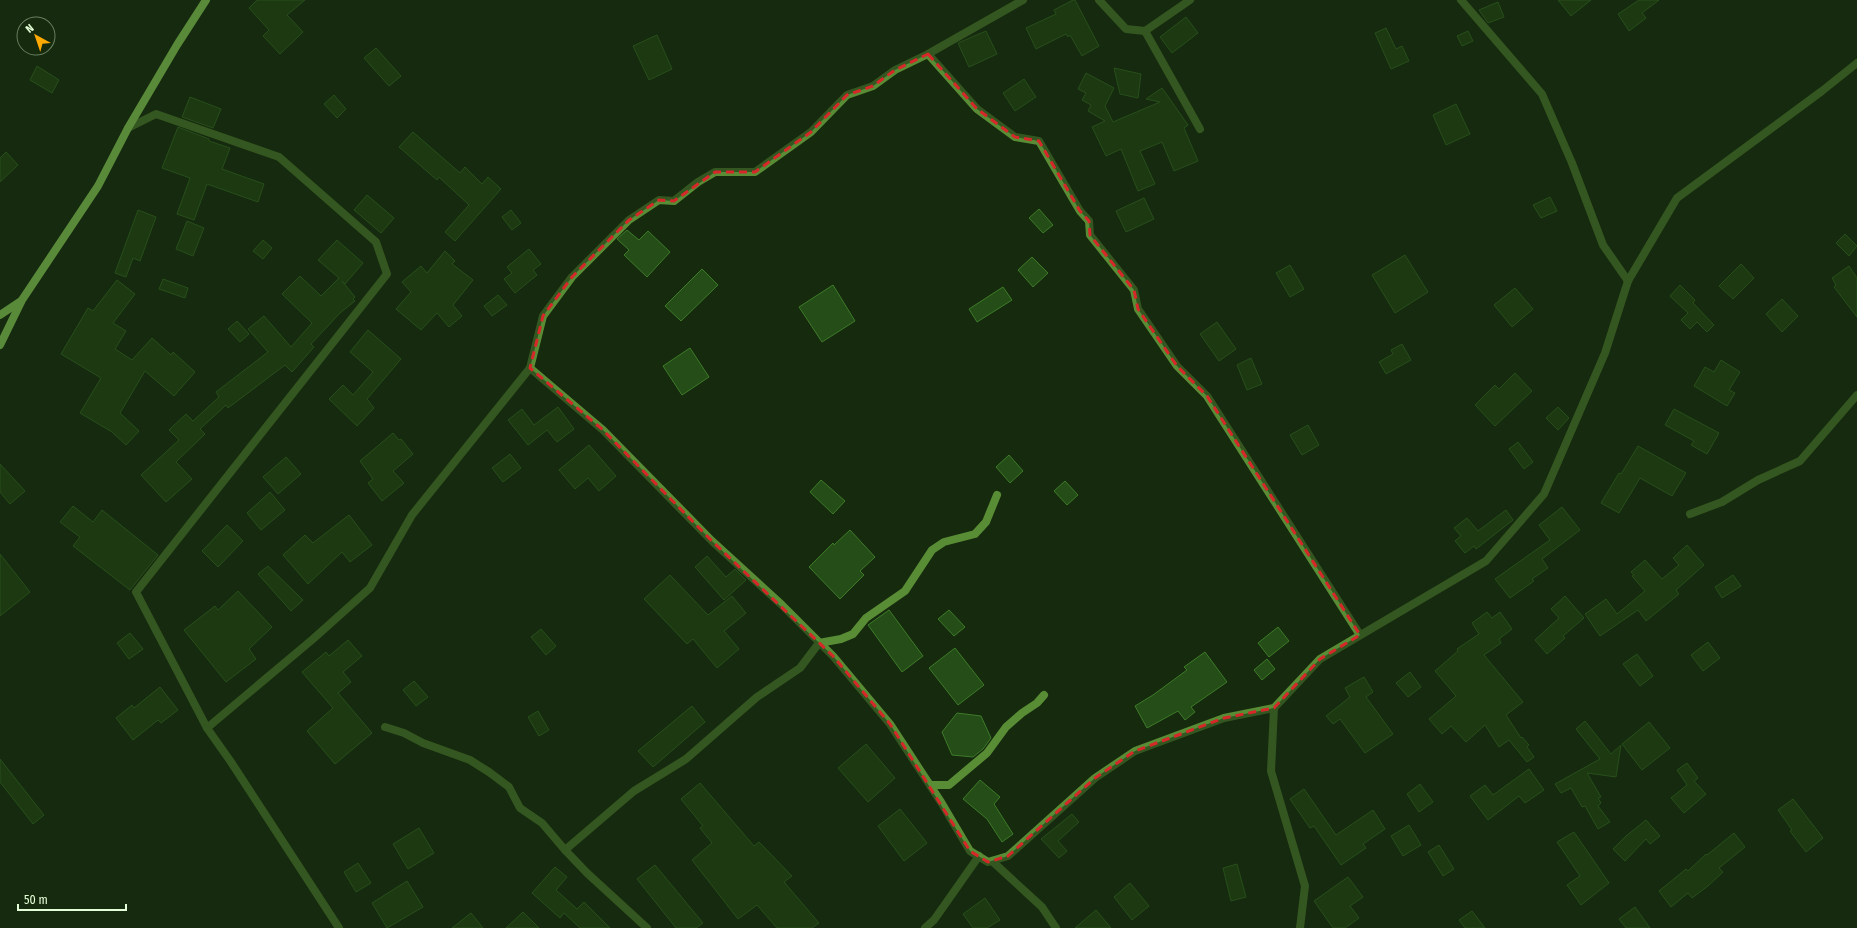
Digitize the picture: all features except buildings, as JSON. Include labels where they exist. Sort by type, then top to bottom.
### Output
[{"type":"main road","points":[[0,345],[22,300],[98,186],[128,128],[177,45],[206,0]]},
{"type":"main road","points":[[0,315],[22,300]]},
{"type":"street","points":[[207,728],[313,639],[370,588],[412,515],[530,368],[543,316],[572,277],[629,220],[659,200],[674,202],[698,182],[715,172],[755,172],[811,132],[847,95],[873,86],[895,70],[928,54],[1023,0]]},
{"type":"street","points":[[1099,0],[1126,29],[1145,31],[1190,0]]},
{"type":"street","points":[[1461,0],[1542,94],[1572,163],[1603,245],[1628,281]]},
{"type":"street","points":[[1145,31],[1200,129]]},
{"type":"street","points":[[928,54],[977,109],[1015,137],[1039,141],[1080,211],[1090,220],[1090,235],[1134,290],[1138,309],[1177,366],[1207,396],[1360,635]]},
{"type":"street","points":[[530,368],[603,430],[712,541],[833,656],[890,724],[930,785],[970,851],[988,862],[1008,856],[1095,778],[1135,751],[1224,718],[1274,708],[1320,659],[1486,561],[1544,494],[1605,353],[1628,281],[1677,198],[1822,91],[1857,63]]},
{"type":"street","points":[[128,128],[156,114],[279,157],[376,242],[387,274],[136,592],[207,728],[231,762],[339,928]]},
{"type":"street","points":[[1690,514],[1722,502],[1758,480],[1800,461],[1857,395]]},
{"type":"street","points":[[565,850],[634,791],[686,759],[756,697],[800,668],[819,642],[841,639],[853,634],[866,618],[905,590],[932,550],[944,542],[975,534],[986,522],[997,495]]},
{"type":"street","points":[[930,785],[949,785],[986,753],[1006,727],[1022,713],[1037,703],[1044,695]]},
{"type":"street","points":[[1274,708],[1271,771],[1305,886],[1300,928]]},
{"type":"street","points":[[385,727],[404,733],[423,743],[470,760],[509,787],[520,808],[542,823],[587,873],[647,928]]},
{"type":"street","points":[[926,928],[934,920],[979,856]]},
{"type":"street","points":[[992,861],[1042,907],[1056,928]]},
{"type":"highlighted area","points":[[928,54],[977,109],[1015,137],[1039,141],[1080,211],[1089,221],[1090,235],[1134,290],[1138,309],[1177,366],[1207,396],[1360,635],[1320,659],[1274,708],[1224,718],[1135,751],[1095,778],[1008,856],[988,862],[970,851],[890,724],[833,656],[712,541],[603,430],[530,368],[543,316],[572,277],[629,220],[659,200],[674,201],[715,172],[755,172],[811,132],[847,95],[873,86],[895,70]]}]
